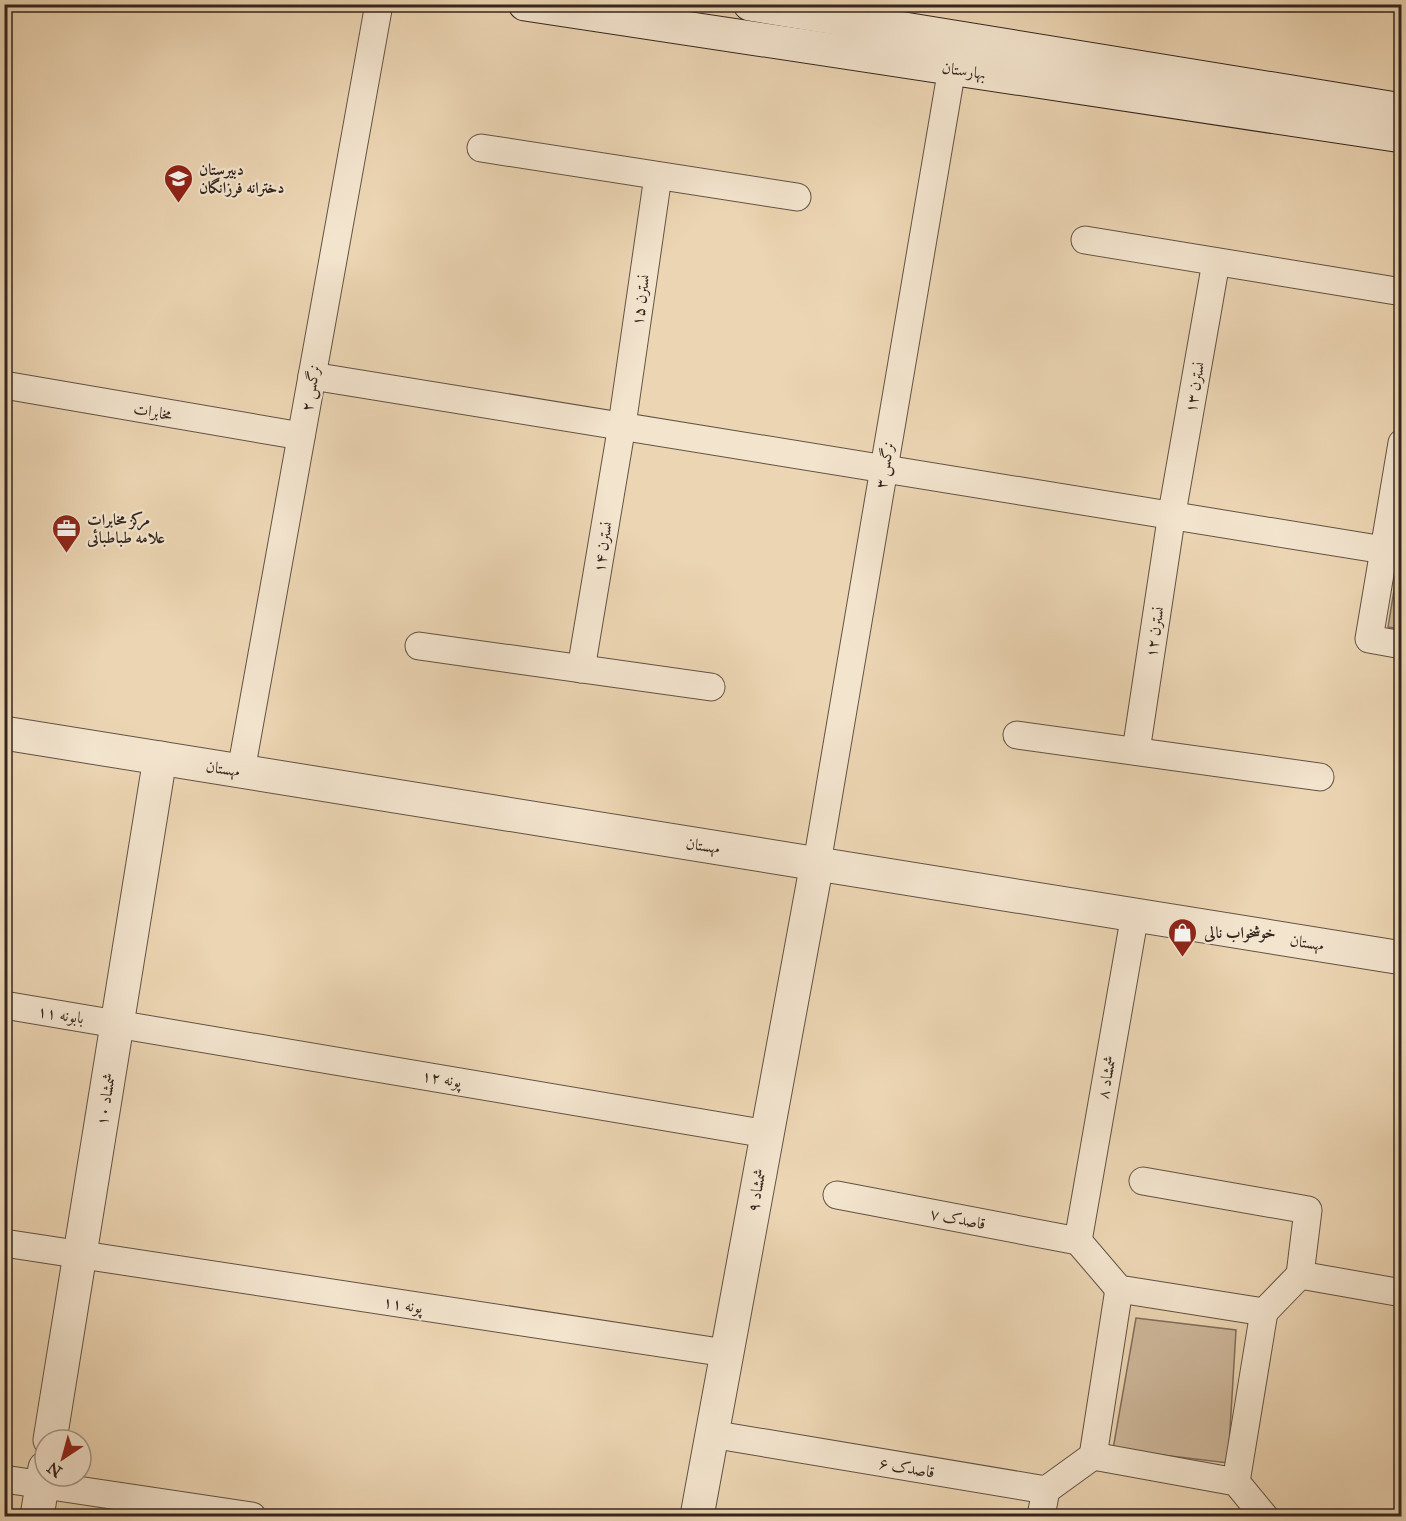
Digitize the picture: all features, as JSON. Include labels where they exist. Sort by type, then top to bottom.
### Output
[{"type":"street","name":"نرگس ۲","points":[[241,771],[379,4]]},
{"type":"street","name":"بهارستان","points":[[525,4],[1401,136]]},
{"type":"street","name":"بهارستان","points":[[750,4],[1401,110]]},
{"type":"street","name":"نرگس ۳","points":[[817,863],[952,68]]},
{"type":"street","points":[[481,148],[797,197]]},
{"type":"street","name":"نسترن ۱۵","points":[[622,425],[658,176]]},
{"type":"street","points":[[1085,240],[1396,291]]},
{"type":"street","name":"نسترن ۱۳","points":[[1172,513],[1216,262]]},
{"type":"street","points":[[312,376],[1172,513],[1384,550]]},
{"type":"street","name":"مخابرات","points":[[4,385],[301,436]]},
{"type":"street","name":"نسترن ۱۴","points":[[581,669],[622,425]]},
{"type":"street","points":[[1401,443],[1369,639],[1401,645]]},
{"type":"street","name":"نسترن ۱۲","points":[[1136,751],[1172,513]]},
{"type":"street","points":[[419,646],[711,687]]},
{"type":"street","name":"مهستان","points":[[4,733],[1401,958]]},
{"type":"street","points":[[1017,735],[1320,777]]},
{"type":"street","name":"شمشاد ۱۰","points":[[52,1428],[160,758]]},
{"type":"street","name":"شمشاد ۹","points":[[697,1516],[817,863]]},
{"type":"street","name":"شمشاد ۸","points":[[1078,1241],[1135,914]]},
{"type":"street","name":"بابونه ۱۱","points":[[4,1005],[117,1023]]},
{"type":"street","name":"پونه ۱۲","points":[[117,1023],[767,1134]]},
{"type":"street","points":[[1143,1181],[1308,1210],[1300,1275],[1264,1311],[1236,1482]]},
{"type":"street","name":"قاصدک ۷","points":[[837,1195],[1078,1241]]},
{"type":"street","points":[[1078,1241],[1119,1288],[1264,1311]]},
{"type":"street","name":"پونه ۱۱","points":[[4,1243],[726,1353]]},
{"type":"street","points":[[1300,1275],[1401,1293]]},
{"type":"street","points":[[1041,1516],[1046,1490],[1093,1456],[1119,1288]]},
{"type":"street","name":"قاصدک ۶","points":[[711,1434],[1046,1490]]},
{"type":"street","points":[[1093,1456],[1236,1482],[1264,1516]]},
{"type":"street","points":[[4,1479],[33,1477]]},
{"type":"street","points":[[93,1485],[252,1516]]},
{"type":"street","points":[[37,1516],[42,1488]]},
{"type":"shaded area","points":[[1401,547],[1401,629],[1388,627]]},
{"type":"shaded area","points":[[1136,1318],[1236,1330],[1228,1463],[1113,1449]]},
{"type":"place","name":"دبیرستان دخترانه فرزانگان","points":[[178,204]]},
{"type":"place","name":"مرکز مخابرات علامه طباطبائی","points":[[66,554]]},
{"type":"place","name":"خوشخواب نالی","points":[[1183,958]]}]
